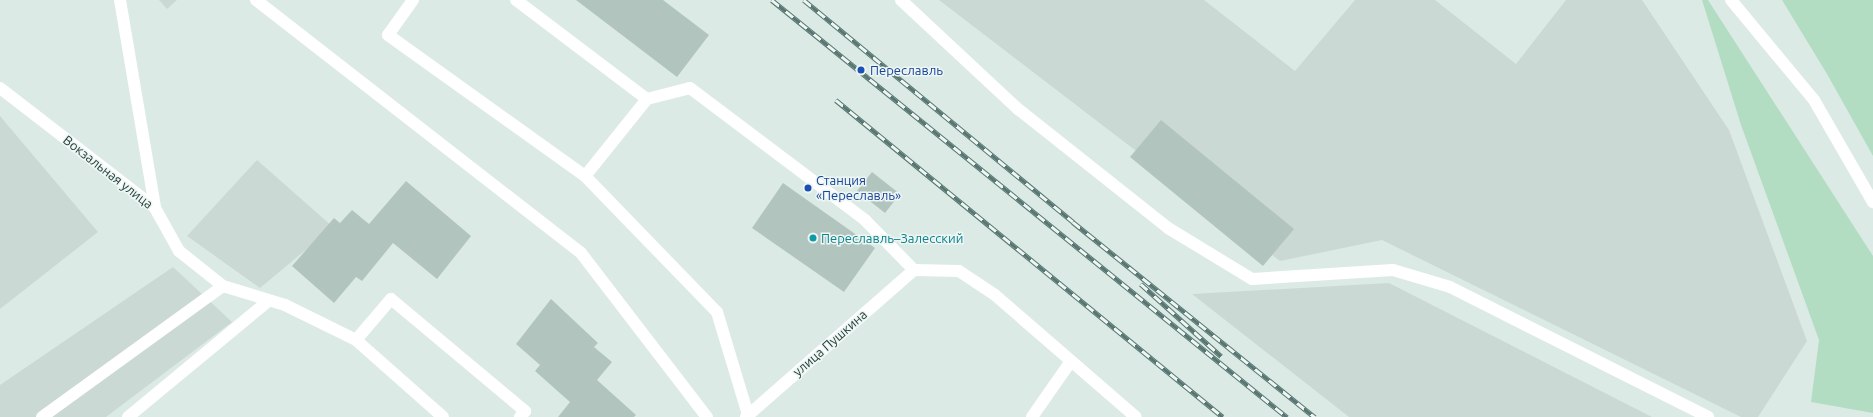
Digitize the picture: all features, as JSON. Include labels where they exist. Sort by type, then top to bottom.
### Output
[{"type":"street","points":[[120,0],[155,208]]},
{"type":"street","points":[[256,0],[581,253],[707,417]]},
{"type":"street","points":[[413,0],[388,35],[585,176],[717,312],[747,416]]},
{"type":"street","points":[[516,0],[647,99]]},
{"type":"street","points":[[901,0],[1024,114],[1168,228],[1252,279],[1393,270],[1450,287],[1708,417]]},
{"type":"street","points":[[1732,0],[1814,100],[1873,202]]},
{"type":"street","name":"Вокзальная улица","points":[[0,88],[155,208],[179,252],[223,286],[267,302],[285,305],[356,340],[442,417]]},
{"type":"street","points":[[585,176],[647,99],[690,88],[865,220],[914,270],[959,271],[995,295],[1136,417]]},
{"type":"street","name":"улица Пушкина","points":[[747,416],[914,270]]},
{"type":"street","points":[[42,417],[223,286]]},
{"type":"street","points":[[356,340],[391,299],[525,411],[520,417]]},
{"type":"street","points":[[128,417],[267,302]]},
{"type":"street","points":[[1032,417],[1071,362]]},
{"type":"shaded area","points":[[159,0],[177,0],[167,9]]},
{"type":"shaded area","points":[[939,0],[1204,0],[1295,71],[1355,0],[1435,0],[1516,64],[1566,0],[1642,0],[1729,130],[1807,341],[1758,417],[1741,417],[1382,240],[1280,261]]},
{"type":"shaded area","points":[[0,116],[98,232],[0,309]]},
{"type":"shaded area","points":[[257,160],[333,227],[260,288],[187,236]]},
{"type":"shaded area","points":[[173,267],[232,322],[106,417],[0,417],[0,385]]},
{"type":"shaded area","points":[[1389,283],[1652,417],[1349,417],[1192,294]]},
{"type":"green space","points":[[1702,0],[1708,0],[1873,256],[1873,413],[1811,402],[1819,340],[1741,125]]},
{"type":"green space","points":[[1782,0],[1873,0],[1873,156],[1827,74]]},
{"type":"building","points":[[576,0],[663,0],[709,35],[677,77]]},
{"type":"building","points":[[1161,120],[1294,229],[1263,266],[1130,157]]},
{"type":"building","points":[[872,172],[900,194],[885,213],[857,191]]},
{"type":"building","points":[[406,181],[471,236],[437,279],[393,243],[362,281],[356,277],[334,303],[292,266],[334,218],[340,223],[352,210],[369,224]]},
{"type":"building","name":"Переславль–Залесский","points":[[783,183],[875,248],[844,292],[752,228]]},
{"type":"building","points":[[551,299],[598,343],[594,347],[612,362],[597,380],[636,415],[634,417],[558,417],[570,402],[535,371],[540,365],[516,344]]},
{"type":"railway","points":[[772,0],[1287,417]]},
{"type":"railway","points":[[804,0],[1073,222],[1315,417]]},
{"type":"railway","points":[[836,100],[1223,417]]},
{"type":"railway","points":[[1141,284],[1221,356]]},
{"type":"place","name":"Переславль","points":[[861,70]]},
{"type":"place","name":"Станция «Переславль»","points":[[808,188]]},
{"type":"place","name":"Переславль–Залесский","points":[[813,238]]}]
